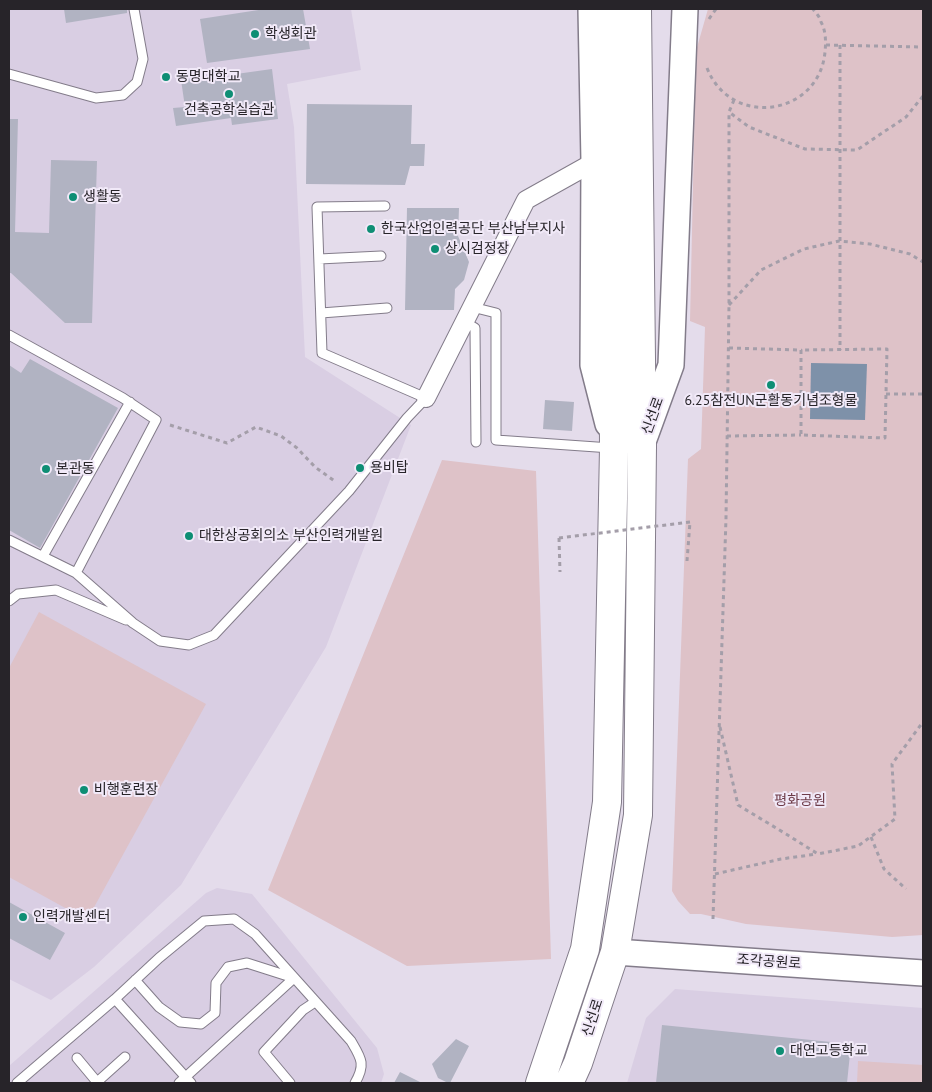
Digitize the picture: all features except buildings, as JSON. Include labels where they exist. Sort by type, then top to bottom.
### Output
[{"type":"highway","points":[[540,1083],[585,950],[607,802],[614,448],[612,9]]},
{"type":"highway","name":"신선로","points":[[569,1083],[578,1063],[615,952],[638,815],[642,446],[637,9]]},
{"type":"main road","points":[[591,9],[594,162],[593,365],[614,448]]},
{"type":"main road","name":"신선로","points":[[642,446],[671,365],[685,9]]},
{"type":"main road","name":"조각공원로","points":[[615,952],[923,973]]},
{"type":"street","points":[[426,398],[526,200],[594,162]]},
{"type":"lane","points":[[9,74],[96,98],[123,95],[137,82],[143,59],[134,9]]},
{"type":"lane","points":[[9,540],[76,573],[134,623],[160,641],[189,645],[214,635],[349,491],[407,418],[426,398],[322,353],[317,208],[385,206]]},
{"type":"lane","points":[[319,259],[381,256]]},
{"type":"lane","points":[[321,313],[386,308]]},
{"type":"lane","points":[[476,442],[475,328],[468,314],[496,313],[496,440],[614,448]]},
{"type":"lane","points":[[9,335],[130,402],[156,420],[76,573]]},
{"type":"lane","points":[[43,556],[130,402]]},
{"type":"lane","points":[[9,601],[18,594],[56,590],[134,623]]},
{"type":"lane","points":[[17,1083],[204,921],[234,919],[255,934],[351,1041],[361,1058],[361,1074],[355,1083]]},
{"type":"lane","points":[[135,980],[159,1006],[180,1022],[201,1024],[215,1014],[216,983],[228,967],[247,963],[294,978]]},
{"type":"lane","points":[[115,999],[185,1081],[294,978]]},
{"type":"lane","points":[[290,1083],[264,1052],[303,1010],[315,1002]]},
{"type":"lane","points":[[77,1058],[97,1083],[125,1057]]},
{"type":"path","points":[[707,26],[709,19],[716,9]]},
{"type":"path","points":[[706,66],[711,79],[725,94],[743,104],[763,108],[784,105],[802,96],[816,80],[825,61],[826,45],[822,22],[813,9]]},
{"type":"path","points":[[826,45],[923,47]]},
{"type":"path","points":[[840,45],[840,350]]},
{"type":"path","points":[[729,112],[750,127],[805,149],[857,150],[906,117],[923,96]]},
{"type":"path","points":[[713,919],[729,348],[729,112],[734,100]]},
{"type":"path","points":[[729,305],[761,270],[804,249],[839,241],[870,244],[910,254],[923,262]]},
{"type":"path","points":[[727,436],[801,435],[885,438],[886,394],[887,349],[801,350],[729,348]]},
{"type":"path","points":[[801,350],[801,435]]},
{"type":"path","points":[[886,394],[923,394]]},
{"type":"path","points":[[156,420],[227,443],[256,427],[281,436],[297,448],[315,467],[349,491]]},
{"type":"path","points":[[560,572],[559,538],[690,522],[687,561]]},
{"type":"path","points":[[719,722],[738,806],[818,854]]},
{"type":"path","points":[[715,874],[781,859],[858,846],[895,819],[892,764],[923,722]]},
{"type":"path","points":[[871,836],[884,869],[906,889]]},
{"type":"shaded area","name":"대한상공회의소 부산인력개발원","points":[[9,9],[351,9],[361,70],[287,84],[294,127],[305,357],[411,425],[326,647],[181,885],[94,967],[51,1000],[9,979]]},
{"type":"shaded area","points":[[217,888],[252,894],[377,1048],[384,1074],[381,1083],[9,1083],[9,1066],[206,893]]},
{"type":"shaded area","name":"대연고등학교","points":[[675,989],[923,1008],[923,1083],[627,1083],[646,1018]]},
{"type":"green space","name":"평화공원","points":[[708,9],[923,9],[923,935],[892,937],[746,924],[701,914],[690,914],[672,891],[688,459],[701,449],[705,327],[690,321],[696,51]]},
{"type":"green space","points":[[442,460],[536,471],[551,959],[407,966],[268,890]]},
{"type":"green space","name":"비행훈련장","points":[[39,612],[206,704],[87,920],[9,877],[9,668]]},
{"type":"green space","points":[[858,1061],[923,1065],[923,1083],[857,1083]]},
{"type":"water","points":[[811,363],[867,364],[865,420],[810,419]]},
{"type":"place","name":"학생회관","points":[[255,34]]},
{"type":"place","name":"동명대학교","points":[[166,77]]},
{"type":"place","name":"건축공학실습관","points":[[229,94]]},
{"type":"place","name":"생활동","points":[[73,197]]},
{"type":"place","name":"한국산업인력공단 부산남부지사","points":[[371,229]]},
{"type":"place","name":"상시검정장","points":[[435,249]]},
{"type":"place","name":"6.25참전UN군활동기념조형물","points":[[771,385]]},
{"type":"place","name":"용비탑","points":[[360,468]]},
{"type":"place","name":"본관동","points":[[46,469]]},
{"type":"place","name":"대한상공회의소 부산인력개발원","points":[[189,536]]},
{"type":"place","name":"비행훈련장","points":[[84,790]]},
{"type":"place","name":"인력개발센터","points":[[23,917]]},
{"type":"place","name":"대연고등학교","points":[[780,1051]]}]
